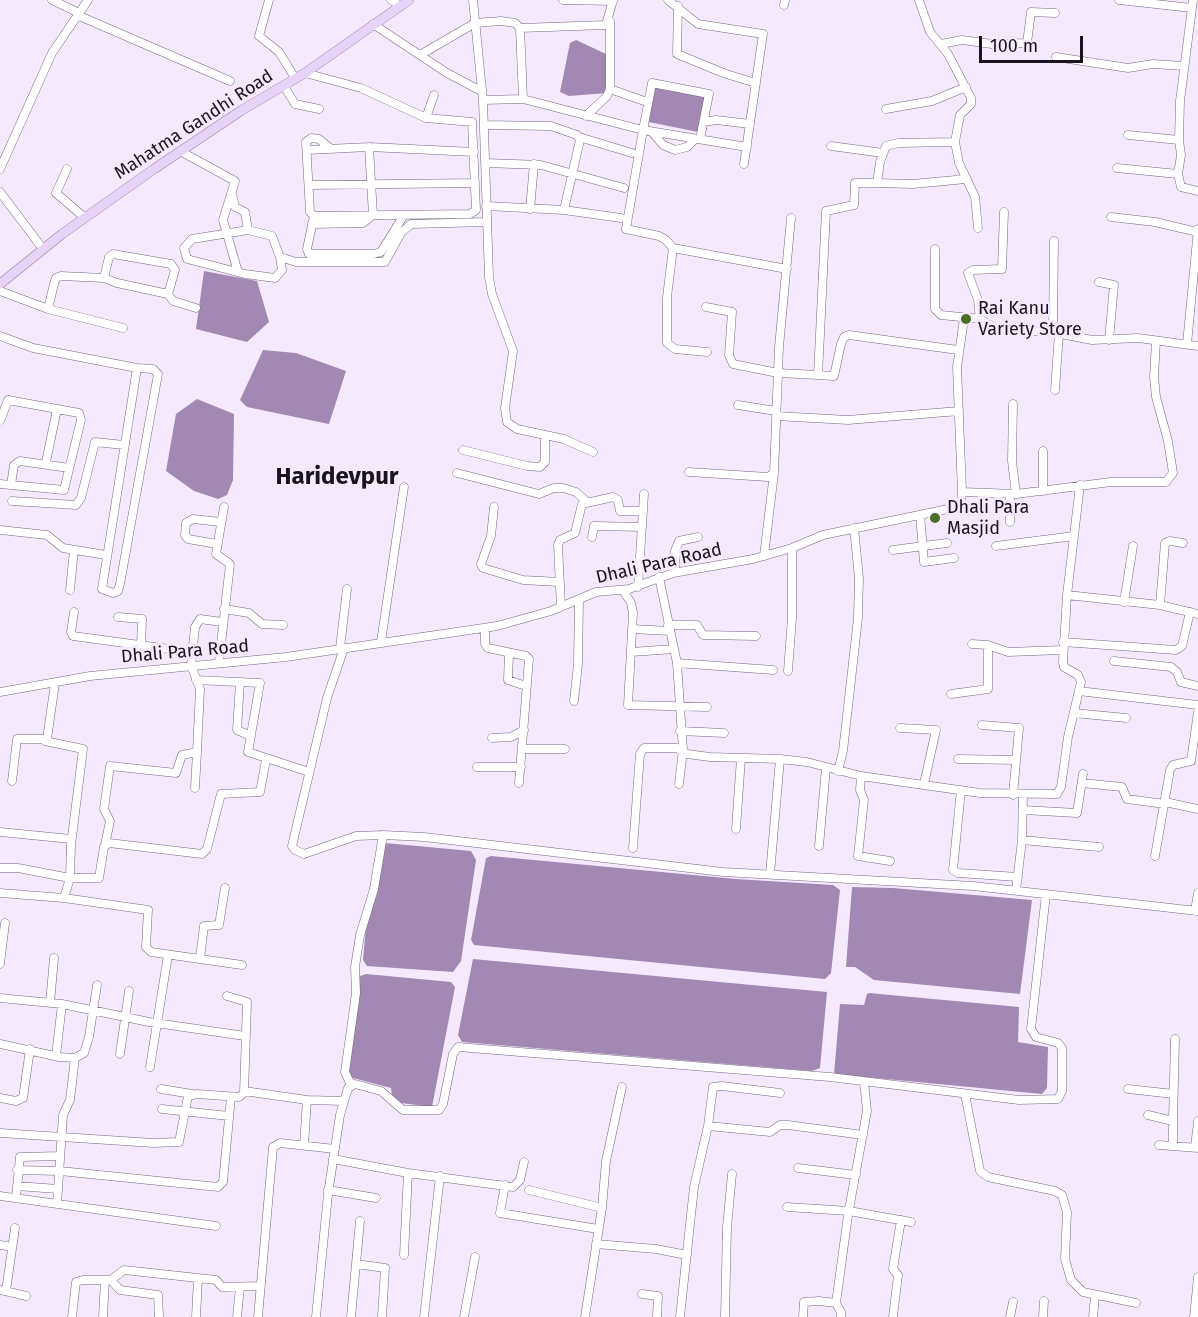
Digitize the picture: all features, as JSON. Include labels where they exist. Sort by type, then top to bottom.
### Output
[{"type":"main road","name":"Mahatma Gandhi Road","points":[[0,284],[43,249],[180,151],[305,73],[410,0]]},
{"type":"street","points":[[52,0],[78,14],[230,81]]},
{"type":"street","points":[[0,169],[52,52],[88,0]]},
{"type":"street","points":[[269,0],[258,35],[281,54],[296,78]]},
{"type":"street","points":[[391,0],[401,6]]},
{"type":"street","points":[[473,0],[484,124],[486,206],[492,294],[513,351],[505,408],[507,422],[517,429],[573,442],[593,452]]},
{"type":"street","points":[[563,0],[613,1],[610,21],[610,89],[607,96],[586,116]]},
{"type":"street","points":[[668,0],[698,24],[761,32],[764,37],[744,164]]},
{"type":"street","points":[[919,0],[930,32],[941,44],[966,87],[971,104],[960,115],[955,142],[966,179],[975,197],[978,228]]},
{"type":"street","points":[[1119,0],[1192,4],[1184,66],[1179,174],[1181,187],[1198,190]]},
{"type":"street","points":[[678,6],[677,54],[726,74],[756,83]]},
{"type":"street","points":[[941,44],[962,40],[1024,44],[1029,41],[1031,12],[1055,13]]},
{"type":"street","points":[[420,55],[476,23],[501,21],[515,23],[520,28],[523,99]]},
{"type":"street","points":[[520,28],[598,27],[610,21]]},
{"type":"street","points":[[373,24],[482,95],[523,99],[652,132],[747,147]]},
{"type":"street","points":[[1056,57],[1128,68],[1153,64],[1184,66]]},
{"type":"street","points":[[305,73],[361,88],[426,118],[472,122],[477,207],[472,213],[373,215],[313,220]]},
{"type":"street","points":[[652,132],[663,145],[675,150],[687,147],[697,139],[710,96],[706,91],[654,82],[650,85],[626,229],[658,236],[666,240],[673,248],[787,269]]},
{"type":"street","points":[[284,86],[296,104],[319,109]]},
{"type":"street","points":[[886,109],[923,103],[966,87]]},
{"type":"street","points":[[610,89],[647,102]]},
{"type":"street","points":[[426,118],[434,95]]},
{"type":"street","points":[[704,122],[716,120],[750,124]]},
{"type":"street","points":[[484,124],[550,126],[632,153]]},
{"type":"street","points":[[1128,135],[1179,140]]},
{"type":"street","points":[[564,210],[579,137]]},
{"type":"street","points":[[332,149],[319,139],[311,138],[306,142],[310,212],[313,220],[307,249],[309,254],[374,254],[381,252],[404,215]]},
{"type":"street","points":[[877,183],[886,146],[898,143],[955,142]]},
{"type":"street","points":[[831,146],[883,153]]},
{"type":"street","points":[[307,150],[369,147],[474,152]]},
{"type":"street","points":[[369,147],[373,215]]},
{"type":"street","points":[[180,151],[213,171],[234,180],[224,216],[226,234],[238,272]]},
{"type":"street","points":[[486,163],[534,164],[624,189]]},
{"type":"street","points":[[530,209],[534,164]]},
{"type":"street","points":[[1117,168],[1179,174]]},
{"type":"street","points":[[68,169],[56,193],[85,218]]},
{"type":"street","points":[[818,375],[826,211],[854,205],[855,183],[913,184],[966,179]]},
{"type":"street","points":[[310,186],[475,183]]},
{"type":"street","points":[[0,192],[43,249]]},
{"type":"street","points":[[232,193],[236,207],[245,212],[248,230]]},
{"type":"street","points":[[486,206],[564,210],[621,218]]},
{"type":"street","points":[[980,319],[978,300],[968,273],[973,270],[1002,269],[1004,212]]},
{"type":"street","points":[[1111,217],[1198,230],[1186,344]]},
{"type":"street","points":[[764,556],[774,473],[778,374],[791,218]]},
{"type":"street","points":[[280,257],[296,262],[385,262],[401,233],[411,224],[487,222]]},
{"type":"street","points":[[248,230],[272,236],[282,270],[275,278],[238,272],[184,256],[188,241],[248,230]]},
{"type":"street","points":[[1054,241],[1055,390]]},
{"type":"street","points":[[673,248],[667,297],[667,343],[675,349],[707,352]]},
{"type":"street","points":[[935,249],[935,309],[941,315],[980,319],[1006,332],[1056,332],[1092,340],[1156,341],[1198,346]]},
{"type":"street","points":[[104,278],[109,258],[113,254],[171,264],[175,270],[168,294],[172,301],[195,308]]},
{"type":"street","points":[[48,309],[58,277],[104,278],[168,294]]},
{"type":"street","points":[[1099,282],[1114,285],[1109,340]]},
{"type":"street","points":[[0,291],[48,309],[123,328]]},
{"type":"street","points":[[706,307],[732,312],[729,355],[733,364],[778,374],[834,375],[841,344],[844,337],[849,336],[958,350]]},
{"type":"street","points":[[964,318],[958,350],[963,492],[1013,494],[1111,482],[1150,483],[1166,482],[1171,479],[1173,473],[1168,441],[1156,397],[1154,377],[1156,341]]},
{"type":"street","points":[[0,336],[33,348],[153,369],[158,374],[120,584],[118,591],[113,593],[102,589],[137,368]]},
{"type":"street","points":[[0,421],[8,400],[81,416],[64,490],[0,484]]},
{"type":"street","points":[[1010,522],[1013,494],[1013,404]]},
{"type":"street","points":[[738,405],[776,413],[848,420],[959,411]]},
{"type":"street","points":[[46,462],[57,409]]},
{"type":"street","points":[[463,450],[527,466],[540,467],[545,462],[545,435]]},
{"type":"street","points":[[12,501],[76,504],[81,498],[95,442],[124,445]]},
{"type":"street","points":[[1043,451],[1043,491]]},
{"type":"street","points":[[11,485],[16,462],[24,460],[46,462],[69,468]]},
{"type":"street","points":[[689,472],[768,477],[774,473]]},
{"type":"street","points":[[457,474],[539,494],[554,488],[563,488],[576,492],[587,502]]},
{"type":"street","points":[[633,848],[642,750],[648,747],[682,750],[692,756],[780,759],[861,776],[961,790],[1013,795],[1052,795],[1060,791],[1080,678],[1064,668],[1063,646],[1080,485]]},
{"type":"street","points":[[381,642],[404,487]]},
{"type":"street","name":"Dhali Para Road","points":[[0,692],[83,677],[286,657],[485,628],[534,617],[596,592],[638,587],[675,572],[764,556],[792,548],[823,535],[959,506],[963,492]]},
{"type":"street","points":[[638,587],[644,494]]},
{"type":"street","points":[[561,607],[558,542],[574,535],[580,508],[587,502],[613,498],[618,500],[622,512],[643,511]]},
{"type":"street","points":[[219,662],[230,564],[229,561],[216,556],[224,507]]},
{"type":"street","points":[[494,507],[491,536],[482,560],[483,568],[523,580],[559,582]]},
{"type":"street","points":[[920,515],[923,560],[926,562],[954,558]]},
{"type":"street","points":[[217,544],[188,539],[185,535],[186,523],[194,519],[221,522]]},
{"type":"street","points":[[592,537],[593,528],[596,526],[642,527]]},
{"type":"street","points":[[838,771],[843,751],[858,618],[859,578],[854,528]]},
{"type":"street","points":[[0,530],[47,535],[59,546],[106,555]]},
{"type":"street","points":[[996,546],[1074,536]]},
{"type":"street","points":[[675,572],[675,551],[679,541],[698,537]]},
{"type":"street","points":[[1160,605],[1165,543],[1170,541],[1183,543]]},
{"type":"street","points":[[892,550],[946,543]]},
{"type":"street","points":[[1124,602],[1133,546]]},
{"type":"street","points":[[788,671],[792,618],[792,548]]},
{"type":"street","points":[[70,590],[74,550]]},
{"type":"street","points":[[659,577],[678,663],[682,750],[679,783]]},
{"type":"street","points":[[347,589],[342,648],[327,699],[292,846],[304,854],[356,836],[383,835],[423,837],[723,872],[854,877],[1016,890],[1197,911],[1198,893]]},
{"type":"street","points":[[623,590],[632,603],[628,705],[707,707]]},
{"type":"street","points":[[972,644],[988,645],[1008,652],[1063,646],[1176,650],[1182,646],[1194,613],[1160,605],[1067,595]]},
{"type":"street","points":[[574,701],[578,664],[579,600]]},
{"type":"street","points":[[224,609],[249,613],[262,624],[283,625]]},
{"type":"street","points":[[74,612],[73,636],[191,652]]},
{"type":"street","points":[[118,617],[142,619],[141,646]]},
{"type":"street","points":[[195,788],[200,689],[191,665],[191,652],[198,620],[222,622]]},
{"type":"street","points":[[632,629],[697,625],[703,635],[756,636]]},
{"type":"street","points":[[485,628],[486,646],[527,657],[519,783]]},
{"type":"street","points":[[951,694],[988,689],[988,645]]},
{"type":"street","points":[[631,652],[674,649]]},
{"type":"street","points":[[509,653],[508,680],[526,686]]},
{"type":"street","points":[[1114,662],[1171,667],[1177,672],[1180,682],[1198,686]]},
{"type":"street","points":[[678,663],[773,670]]},
{"type":"street","points":[[196,680],[260,683],[248,752],[266,760],[309,772]]},
{"type":"street","points":[[240,682],[237,730],[251,736]]},
{"type":"street","points":[[45,741],[55,683]]},
{"type":"street","points":[[1079,691],[1198,705]]},
{"type":"street","points":[[1074,712],[1126,718]]},
{"type":"street","points":[[1155,856],[1173,765],[1188,763],[1192,758],[1198,712]]},
{"type":"street","points":[[982,725],[1018,728],[1013,795]]},
{"type":"street","points":[[900,728],[936,730],[924,784]]},
{"type":"street","points":[[492,738],[511,737],[524,730]]},
{"type":"street","points":[[680,730],[724,733]]},
{"type":"street","points":[[12,781],[17,740],[45,741],[83,749],[71,839],[70,878],[63,898]]},
{"type":"street","points":[[522,749],[565,748]]},
{"type":"street","points":[[0,867],[18,868],[70,878],[98,879],[110,821],[104,809],[110,766],[174,773],[178,771],[182,755],[197,752]]},
{"type":"street","points":[[736,828],[741,758]]},
{"type":"street","points":[[770,874],[780,759]]},
{"type":"street","points":[[958,759],[1016,760]]},
{"type":"street","points":[[105,845],[202,854],[207,849],[221,794],[260,792],[266,760]]},
{"type":"street","points":[[477,767],[520,766]]},
{"type":"street","points":[[819,846],[826,768]]},
{"type":"street","points":[[1023,810],[1077,813],[1083,774]]},
{"type":"street","points":[[861,776],[860,790],[864,800],[858,856],[890,861]]},
{"type":"street","points":[[1082,783],[1122,787],[1127,799],[1198,809]]},
{"type":"street","points":[[961,790],[953,870],[958,873],[1018,877]]},
{"type":"street","points":[[1016,890],[1022,840],[1023,795]]},
{"type":"street","points":[[0,832],[71,839]]},
{"type":"street","points":[[316,1317],[328,1190],[344,1101],[351,1085],[345,1072],[356,993],[354,967],[360,935],[374,889],[383,835]]},
{"type":"street","points":[[1022,840],[1100,847]]},
{"type":"street","points":[[200,958],[204,926],[219,925],[225,888]]},
{"type":"street","points":[[0,893],[63,898],[148,910],[147,949],[243,964]]},
{"type":"street","points":[[351,1085],[381,1091],[403,1110],[434,1112],[443,1104],[453,1054],[458,1047],[717,1067],[1049,1101],[1061,1096],[1062,1048],[1058,1043],[1036,1037],[1031,1029],[1046,894]]},
{"type":"street","points":[[0,964],[5,923]]},
{"type":"street","points":[[150,1067],[168,954]]},
{"type":"street","points":[[50,1003],[54,958]]},
{"type":"street","points":[[0,1044],[56,1056],[75,1058],[84,1053],[94,1011],[97,985]]},
{"type":"street","points":[[120,1054],[129,991]]},
{"type":"street","points":[[161,1089],[231,1097],[239,1097],[244,1091],[247,1002],[227,996]]},
{"type":"street","points":[[0,998],[62,1004],[157,1023],[245,1036]]},
{"type":"street","points":[[56,1056],[62,1004]]},
{"type":"street","points":[[1173,1145],[1175,1039]]},
{"type":"street","points":[[0,1098],[22,1100],[30,1049]]},
{"type":"street","points":[[57,1204],[63,1115],[70,1100],[75,1058]]},
{"type":"street","points":[[841,1317],[836,1303],[849,1210],[867,1111],[864,1082]]},
{"type":"street","points":[[680,1317],[694,1187],[714,1086],[780,1093]]},
{"type":"street","points":[[585,1317],[590,1298],[606,1161],[622,1087]]},
{"type":"street","points":[[1128,1089],[1174,1094]]},
{"type":"street","points":[[244,1091],[307,1100],[344,1101]]},
{"type":"street","points":[[0,1133],[176,1143],[181,1139],[186,1099],[192,1094]]},
{"type":"street","points":[[965,1094],[980,1171],[988,1177],[1055,1191],[1062,1195],[1067,1212],[1066,1267],[1077,1287],[1095,1296],[1136,1303]]},
{"type":"street","points":[[18,1170],[60,1171],[218,1186],[223,1182],[231,1097]]},
{"type":"street","points":[[304,1145],[307,1100]]},
{"type":"street","points":[[162,1109],[229,1116]]},
{"type":"street","points":[[1148,1115],[1173,1121]]},
{"type":"street","points":[[1159,1145],[1197,1148],[1198,1121]]},
{"type":"street","points":[[708,1125],[770,1132],[780,1125],[788,1125],[863,1135]]},
{"type":"street","points":[[258,1317],[273,1147],[275,1143],[335,1149]]},
{"type":"street","points":[[16,1198],[18,1170],[22,1156],[60,1156]]},
{"type":"street","points":[[333,1159],[408,1173],[518,1186],[524,1162]]},
{"type":"street","points":[[798,1168],[856,1175]]},
{"type":"street","points":[[404,1255],[408,1173]]},
{"type":"street","points":[[725,1317],[727,1227],[732,1173]]},
{"type":"street","points":[[424,1317],[440,1176]]},
{"type":"street","points":[[505,1185],[500,1213],[598,1229]]},
{"type":"street","points":[[16,1186],[58,1189]]},
{"type":"street","points":[[328,1190],[376,1198]]},
{"type":"street","points":[[529,1190],[602,1208]]},
{"type":"street","points":[[0,1196],[216,1226]]},
{"type":"street","points":[[787,1207],[849,1210],[911,1222]]},
{"type":"street","points":[[893,1317],[898,1275],[893,1269],[901,1220]]},
{"type":"street","points":[[351,1317],[360,1221]]},
{"type":"street","points":[[15,1228],[3,1291],[26,1296]]},
{"type":"street","points":[[596,1244],[656,1249],[687,1255]]},
{"type":"street","points":[[0,1245],[12,1246]]},
{"type":"street","points":[[464,1317],[475,1257]]},
{"type":"street","points":[[356,1264],[384,1268],[382,1317]]},
{"type":"street","points":[[72,1317],[76,1282],[108,1280],[124,1270],[216,1280],[222,1287],[260,1286]]},
{"type":"street","points":[[196,1317],[198,1278]]},
{"type":"street","points":[[1194,1317],[1198,1278]]},
{"type":"street","points":[[103,1317],[108,1280]]},
{"type":"street","points":[[108,1280],[120,1290],[158,1295],[159,1317]]},
{"type":"street","points":[[237,1317],[240,1287]]},
{"type":"street","points":[[642,1294],[658,1296],[657,1317]]},
{"type":"street","points":[[1093,1317],[1095,1296]]},
{"type":"street","points":[[1043,1317],[1044,1301]]},
{"type":"street","points":[[803,1317],[804,1302],[836,1303]]},
{"type":"street","points":[[1010,1317],[1012,1302]]},
{"type":"shaded area","points":[[576,40],[606,54],[607,93],[569,96],[560,92],[570,43]]},
{"type":"shaded area","points":[[651,84],[700,93],[708,98],[698,132],[644,121]]},
{"type":"shaded area","points":[[204,271],[257,281],[269,322],[247,342],[196,329]]},
{"type":"shaded area","points":[[263,350],[296,353],[346,371],[329,424],[247,407],[240,400]]},
{"type":"shaded area","points":[[197,399],[234,414],[233,480],[227,495],[218,499],[194,491],[166,471],[176,414]]},
{"type":"shaded area","points":[[385,843],[471,851],[476,860],[461,961],[453,972],[367,966],[363,960],[367,915]]},
{"type":"shaded area","points":[[491,856],[736,879],[833,885],[840,890],[831,973],[825,979],[474,945],[471,940],[486,858]]},
{"type":"shaded area","points":[[852,887],[893,888],[1032,900],[1020,994],[874,980],[855,967],[846,967]]},
{"type":"shaded area","points":[[473,959],[827,992],[820,1068],[812,1071],[462,1042],[458,1035]]},
{"type":"shaded area","points":[[366,974],[451,982],[455,987],[432,1107],[393,1102],[391,1088],[349,1077],[346,1038],[357,977]]},
{"type":"shaded area","points":[[869,993],[1019,1007],[1018,1042],[1048,1047],[1047,1088],[1042,1094],[834,1074],[840,1004],[864,1005]]},
{"type":"place","name":"Rai Kanu Variety Store","points":[[966,319]]},
{"type":"place","name":"Dhali Para Masjid","points":[[935,518]]},
{"type":"district","name":"Haridevpur","points":[[337,477]]}]
